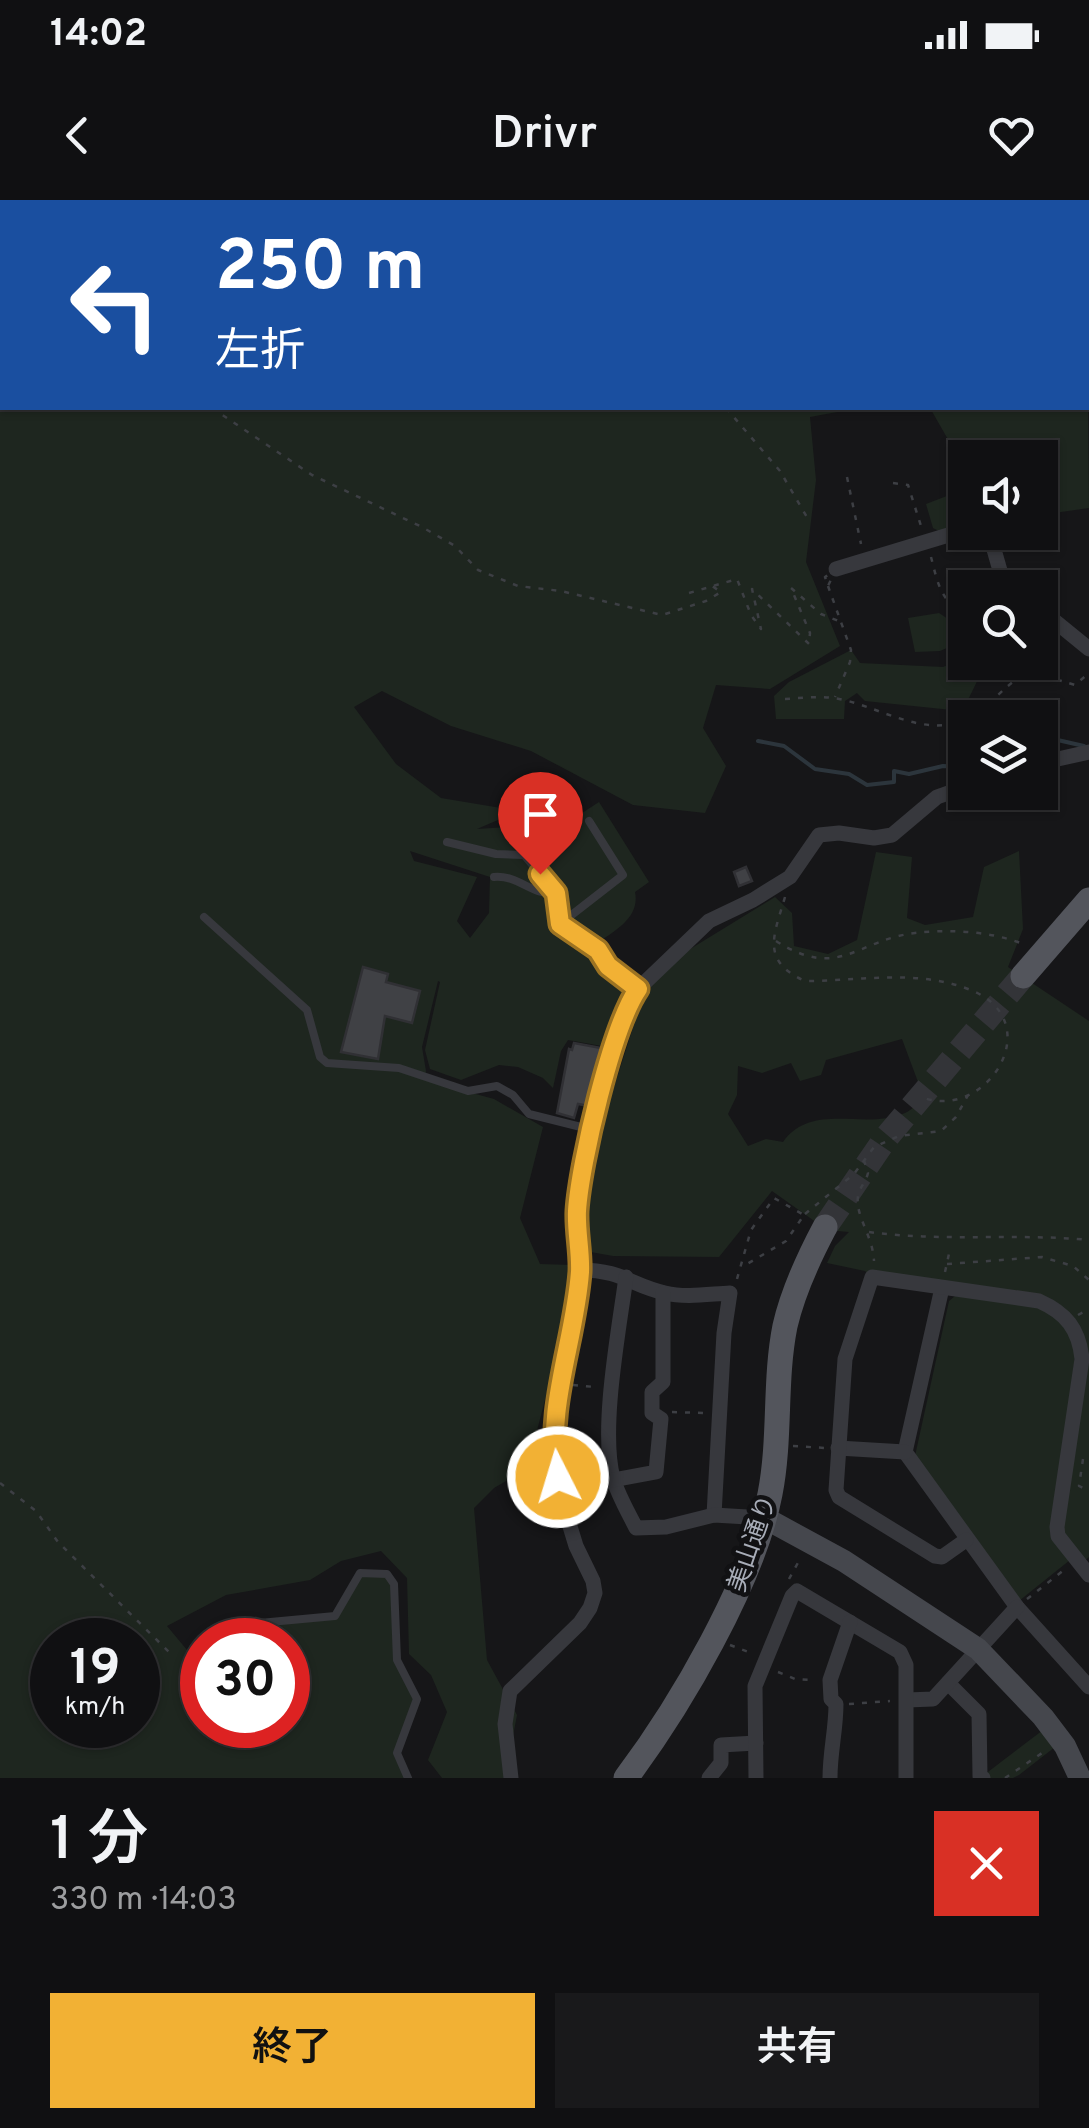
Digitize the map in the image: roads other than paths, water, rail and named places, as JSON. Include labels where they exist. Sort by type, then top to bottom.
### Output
[{"type":"main road","points":[[1023,976],[1089,900]]},
{"type":"main road","name":"美山通り","points":[[626,1778],[693,1673],[746,1570],[765,1518],[778,1438],[785,1329],[814,1221]]},
{"type":"street","points":[[836,570],[948,534]]},
{"type":"street","points":[[1058,624],[1089,649]]},
{"type":"street","points":[[1058,759],[1089,752]]},
{"type":"street","points":[[511,1778],[505,1724],[510,1690],[580,1624],[594,1594],[593,1581],[576,1546],[561,1497],[552,1435],[580,1270],[577,1210],[614,1048],[638,989],[710,921],[790,877],[819,835],[892,835],[936,797],[948,793]]},
{"type":"street","points":[[580,1270],[608,1270],[662,1293],[730,1293],[724,1333],[714,1514]]},
{"type":"street","points":[[626,1277],[610,1438],[613,1480],[636,1528],[666,1526],[714,1514],[765,1518],[844,1561],[978,1648],[1043,1716],[1065,1746],[1080,1778]]},
{"type":"street","points":[[966,1540],[942,1557],[935,1556],[838,1498],[845,1360],[872,1277],[1038,1301],[1054,1308],[1074,1328],[1082,1358],[1057,1527],[1058,1536],[1089,1575]]},
{"type":"street","points":[[942,1288],[905,1452],[966,1540],[1089,1687]]},
{"type":"street","points":[[613,1480],[656,1472],[661,1418],[652,1413],[652,1392],[663,1382],[662,1293]]},
{"type":"street","points":[[838,1448],[905,1452]]},
{"type":"street","points":[[756,1778],[758,1660],[798,1591],[900,1652],[906,1665],[906,1778]]},
{"type":"street","points":[[907,1700],[933,1699],[1020,1605]]},
{"type":"street","points":[[830,1778],[830,1737],[836,1730],[836,1704],[831,1699],[830,1680],[850,1622]]},
{"type":"street","points":[[948,1683],[994,1734],[980,1747],[981,1777]]},
{"type":"street","points":[[708,1778],[721,1763],[721,1745],[756,1743]]},
{"type":"lane","points":[[560,924],[624,875],[589,821]]},
{"type":"lane","points":[[446,842],[496,854],[524,855],[556,893],[560,924],[598,950],[608,966],[638,989]]},
{"type":"lane","points":[[494,876],[511,876],[529,888],[556,893]]},
{"type":"lane","points":[[204,916],[306,1010],[320,1057],[326,1063],[398,1068],[468,1090],[497,1086],[512,1095],[529,1114],[593,1130]]},
{"type":"lane","points":[[310,1618],[334,1616],[360,1573],[387,1574],[394,1584],[397,1660],[417,1699],[397,1753],[408,1778]]},
{"type":"waterway","points":[[1058,740],[1084,746]]},
{"type":"waterway","points":[[758,741],[784,746],[815,769],[849,774],[867,785],[894,782],[894,771],[909,774],[948,766]]},
{"type":"tunnel","points":[[825,1227],[885,1139],[1023,976]]}]
